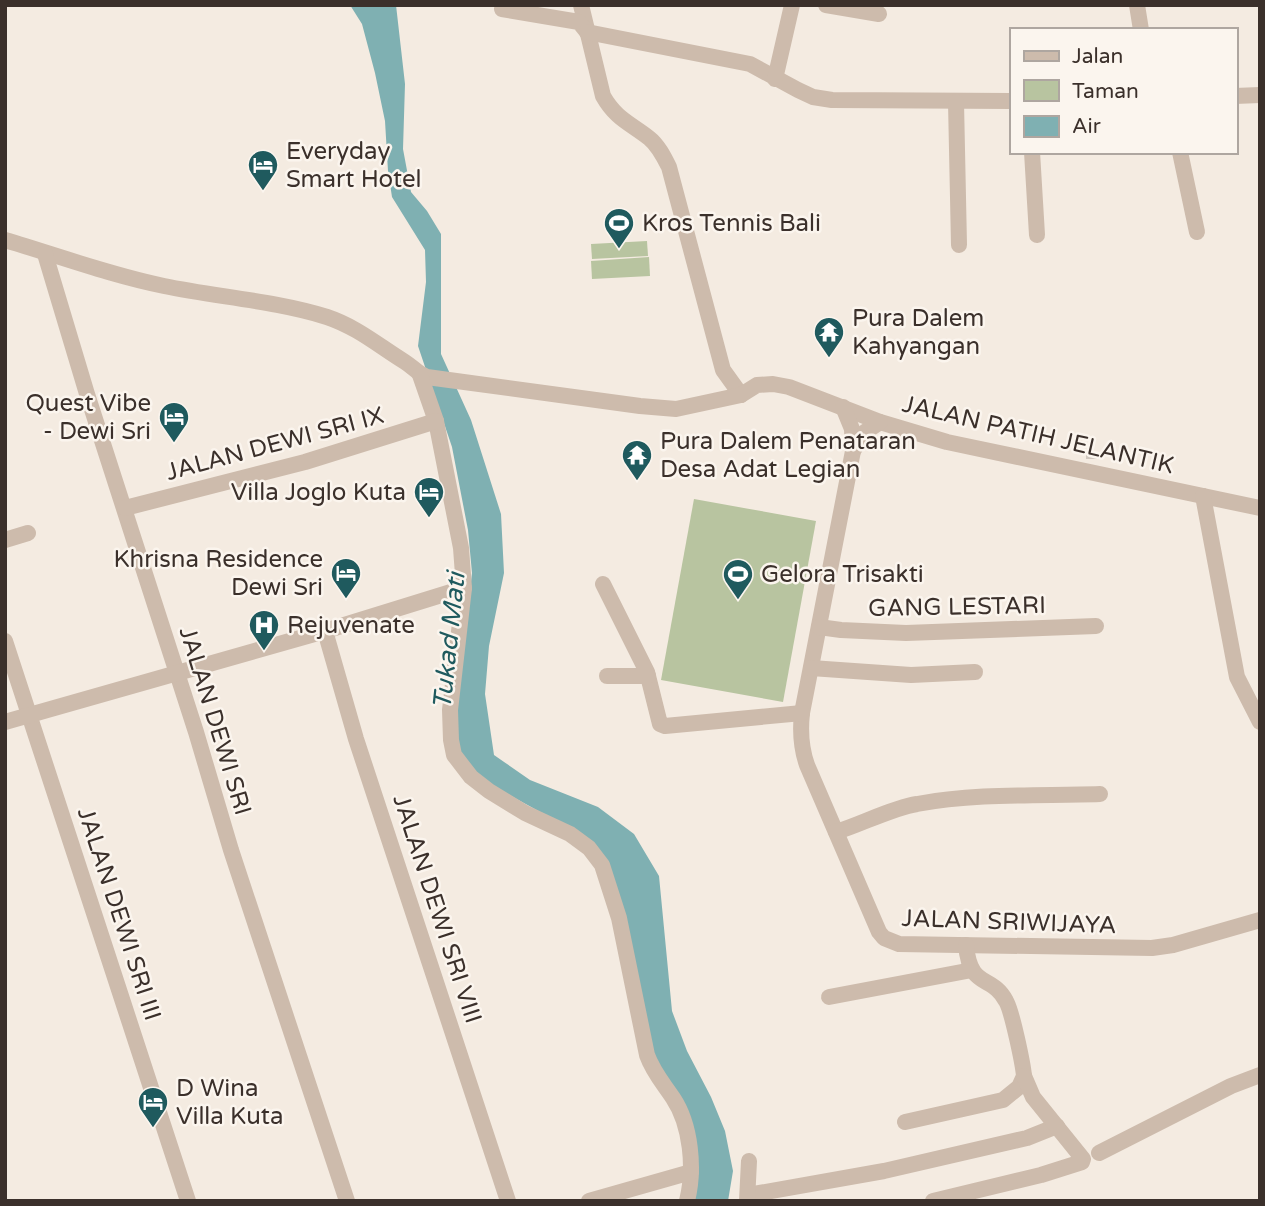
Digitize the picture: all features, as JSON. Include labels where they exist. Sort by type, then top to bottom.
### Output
[{"type":"street","points":[[581,5],[603,96],[610,109],[651,139],[669,167],[723,370],[741,395]]},
{"type":"street","points":[[775,79],[792,5]]},
{"type":"street","points":[[826,5],[879,14]]},
{"type":"street","points":[[1137,5],[1141,28]]},
{"type":"street","points":[[502,9],[579,22],[587,32],[732,59],[763,69],[775,79],[813,97],[832,100],[1010,101]]},
{"type":"street","points":[[1237,96],[1260,95]]},
{"type":"street","points":[[956,102],[959,245]]},
{"type":"street","points":[[1032,154],[1037,235]]},
{"type":"street","points":[[1180,154],[1197,232]]},
{"type":"street","name":"JALAN PATIH JELANTIK","points":[[5,240],[125,278],[307,311],[330,318],[365,335],[424,376],[659,408],[692,407],[741,395],[757,385],[773,384],[789,387],[880,422],[947,442],[1093,466],[1203,496],[1260,508]]},
{"type":"street","name":"JALAN DEWI SRI","points":[[45,254],[231,850],[346,1201]]},
{"type":"street","points":[[51,273],[54,265],[66,261]]},
{"type":"street","points":[[424,376],[436,421],[461,548],[464,588],[450,710],[454,755],[466,772],[489,791],[525,813],[570,834],[589,848],[602,866],[619,918],[651,1068],[679,1109],[688,1141],[691,1172],[687,1201]]},
{"type":"street","name":"JALAN SRIWIJAYA","points":[[843,407],[852,429],[853,451],[802,713],[803,754],[879,932],[884,938],[899,944],[1152,948],[1172,945],[1260,920]]},
{"type":"street","name":"JALAN DEWI SRI IX","points":[[125,508],[305,462],[436,421]]},
{"type":"street","name":"JALAN SRIWIJAYA","points":[[853,451],[864,432],[880,422]]},
{"type":"street","points":[[1203,496],[1237,677],[1254,699],[1260,722]]},
{"type":"street","points":[[5,540],[28,533]]},
{"type":"street","points":[[603,584],[648,676],[657,717],[663,725],[802,713]]},
{"type":"street","points":[[5,722],[325,631],[464,588]]},
{"type":"street","name":"GANG LESTARI","points":[[820,627],[841,631],[905,633],[1096,626]]},
{"type":"street","name":"JALAN DEWI SRI VIII","points":[[325,631],[356,739],[509,1201]]},
{"type":"street","name":"JALAN DEWI SRI III","points":[[5,642],[188,1201]]},
{"type":"street","points":[[811,668],[911,675],[975,672]]},
{"type":"street","points":[[607,676],[648,676]]},
{"type":"street","points":[[836,832],[899,808],[917,804],[957,799],[1100,794]]},
{"type":"street","points":[[933,1201],[1041,1175],[1082,1162],[1083,1159],[1033,1097],[1024,1076],[1007,1001],[998,990],[972,970],[966,945]]},
{"type":"street","points":[[829,997],[972,970]]},
{"type":"street","points":[[1099,1153],[1231,1086],[1260,1075]]},
{"type":"street","points":[[905,1122],[1003,1100],[1019,1087],[1024,1076]]},
{"type":"street","points":[[749,1161],[748,1198],[884,1171],[1027,1138],[1057,1126]]},
{"type":"street","points":[[589,1201],[691,1172]]},
{"type":"green space","name":"Kros Tennis Bali","points":[[647,241],[648,256],[592,259],[591,244]]},
{"type":"green space","points":[[649,257],[650,276],[592,279],[591,261]]},
{"type":"green space","name":"Gelora Trisakti","points":[[694,499],[816,521],[783,702],[661,680]]},
{"type":"water","name":"Tukad Mati","points":[[350,5],[396,5],[405,84],[403,149],[411,192],[441,234],[441,354],[471,420],[501,514],[504,573],[489,646],[485,694],[494,755],[530,780],[598,807],[634,834],[659,876],[672,1011],[687,1051],[725,1131],[733,1171],[728,1201],[689,1201],[691,1143],[651,1054],[589,839],[473,775],[453,737],[472,573],[468,530],[452,447],[418,346],[426,282],[425,250],[392,197],[385,121],[375,73],[362,24]]},
{"type":"tunnel","points":[[1094,454],[1094,459]]},
{"type":"place","name":"Everyday Smart Hotel","points":[[263,192]]},
{"type":"place","name":"Kros Tennis Bali","points":[[619,250]]},
{"type":"place","name":"Pura Dalem Kahyangan","points":[[829,359]]},
{"type":"place","name":"Quest Vibe - Dewi Sri","points":[[174,444]]},
{"type":"place","name":"Pura Dalem Penataran Desa Adat Legian","points":[[637,482]]},
{"type":"place","name":"Villa Joglo Kuta","points":[[429,519]]},
{"type":"place","name":"Khrisna Residence Dewi Sri","points":[[346,600]]},
{"type":"place","name":"Gelora Trisakti","points":[[738,601]]},
{"type":"place","name":"Rejuvenate","points":[[264,652]]},
{"type":"place","name":"D Wina Villa Kuta","points":[[153,1129]]}]
